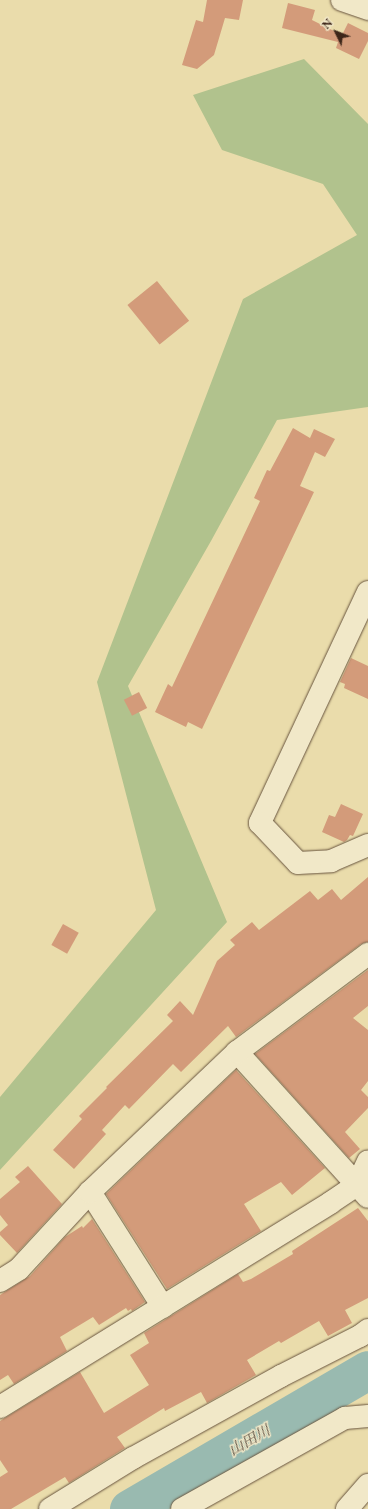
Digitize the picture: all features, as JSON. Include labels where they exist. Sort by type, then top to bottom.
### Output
[{"type":"street","points":[[342,0],[368,9]]},
{"type":"street","points":[[368,592],[260,823],[298,863],[331,862],[368,845]]},
{"type":"street","points":[[0,1281],[19,1270],[90,1192],[237,1052],[368,954]]},
{"type":"street","points":[[237,1052],[362,1191]]},
{"type":"street","points":[[0,1407],[163,1307],[362,1191],[368,1161]]},
{"type":"street","points":[[90,1192],[163,1307]]},
{"type":"street","points":[[50,1509],[133,1458],[281,1376],[360,1336],[368,1330]]},
{"type":"street","points":[[182,1509],[345,1418],[368,1416]]},
{"type":"street","points":[[347,1509],[368,1485]]},
{"type":"green space","points":[[304,59],[368,124],[368,407],[277,420],[211,541],[128,686],[227,922],[0,1170],[0,1097],[156,910],[97,682],[243,299],[357,235],[323,184],[222,150],[193,95]]},
{"type":"building","points":[[207,0],[243,0],[239,20],[225,18],[214,55],[197,69],[182,65],[196,20],[203,22]]},
{"type":"building","points":[[288,3],[315,10],[312,20],[342,35],[348,23],[368,33],[368,41],[359,59],[336,48],[338,42],[282,28]]},
{"type":"building","points":[[157,281],[189,321],[160,345],[127,305]]},
{"type":"building","points":[[293,428],[310,438],[314,429],[335,439],[325,457],[315,452],[300,486],[314,492],[202,729],[188,722],[186,727],[155,712],[168,684],[172,687],[260,501],[254,498],[267,470],[270,471]]},
{"type":"building","points":[[351,658],[368,666],[368,699],[344,688],[345,684],[340,682]]},
{"type":"building","points":[[139,692],[147,708],[132,716],[124,700]]},
{"type":"building","points":[[341,804],[363,814],[353,836],[350,835],[344,842],[322,832],[329,815],[335,817]]},
{"type":"building","points":[[368,877],[368,942],[361,944],[236,1037],[228,1026],[181,1072],[173,1064],[129,1109],[125,1105],[102,1130],[106,1134],[74,1169],[53,1150],[82,1119],[79,1116],[107,1088],[106,1087],[173,1021],[167,1015],[180,1001],[193,1015],[217,961],[235,945],[230,940],[252,922],[259,930],[310,891],[318,900],[332,889],[341,900]]},
{"type":"building","points":[[63,924],[79,933],[67,954],[51,945]]},
{"type":"building","points":[[368,970],[368,1006],[353,1018],[368,1030],[368,1081],[361,1090],[368,1097],[368,1108],[345,1132],[360,1149],[349,1158],[255,1054]]},
{"type":"building","points":[[236,1070],[325,1168],[292,1195],[281,1182],[244,1204],[261,1231],[167,1289],[106,1194]]},
{"type":"building","points":[[28,1166],[62,1204],[17,1253],[0,1235],[0,1232],[8,1225],[0,1215],[0,1199],[20,1182],[15,1177]]},
{"type":"building","points":[[358,1208],[368,1221],[368,1298],[345,1310],[352,1323],[328,1336],[319,1321],[281,1343],[279,1341],[247,1360],[256,1375],[207,1403],[201,1392],[165,1411],[164,1408],[117,1437],[125,1448],[69,1483],[65,1477],[11,1509],[0,1509],[0,1477],[8,1472],[0,1460],[0,1421],[80,1372],[104,1413],[149,1385],[130,1355],[149,1343],[144,1333],[238,1274],[243,1282],[251,1279],[293,1254],[292,1251]]},
{"type":"building","points":[[92,1219],[145,1302],[132,1311],[131,1309],[128,1311],[126,1308],[99,1325],[93,1317],[60,1337],[67,1351],[14,1384],[8,1375],[0,1380],[0,1295],[30,1276],[65,1237],[82,1226],[83,1228]]},
{"type":"waterway","name":"山田川","points":[[129,1509],[368,1370]]}]
